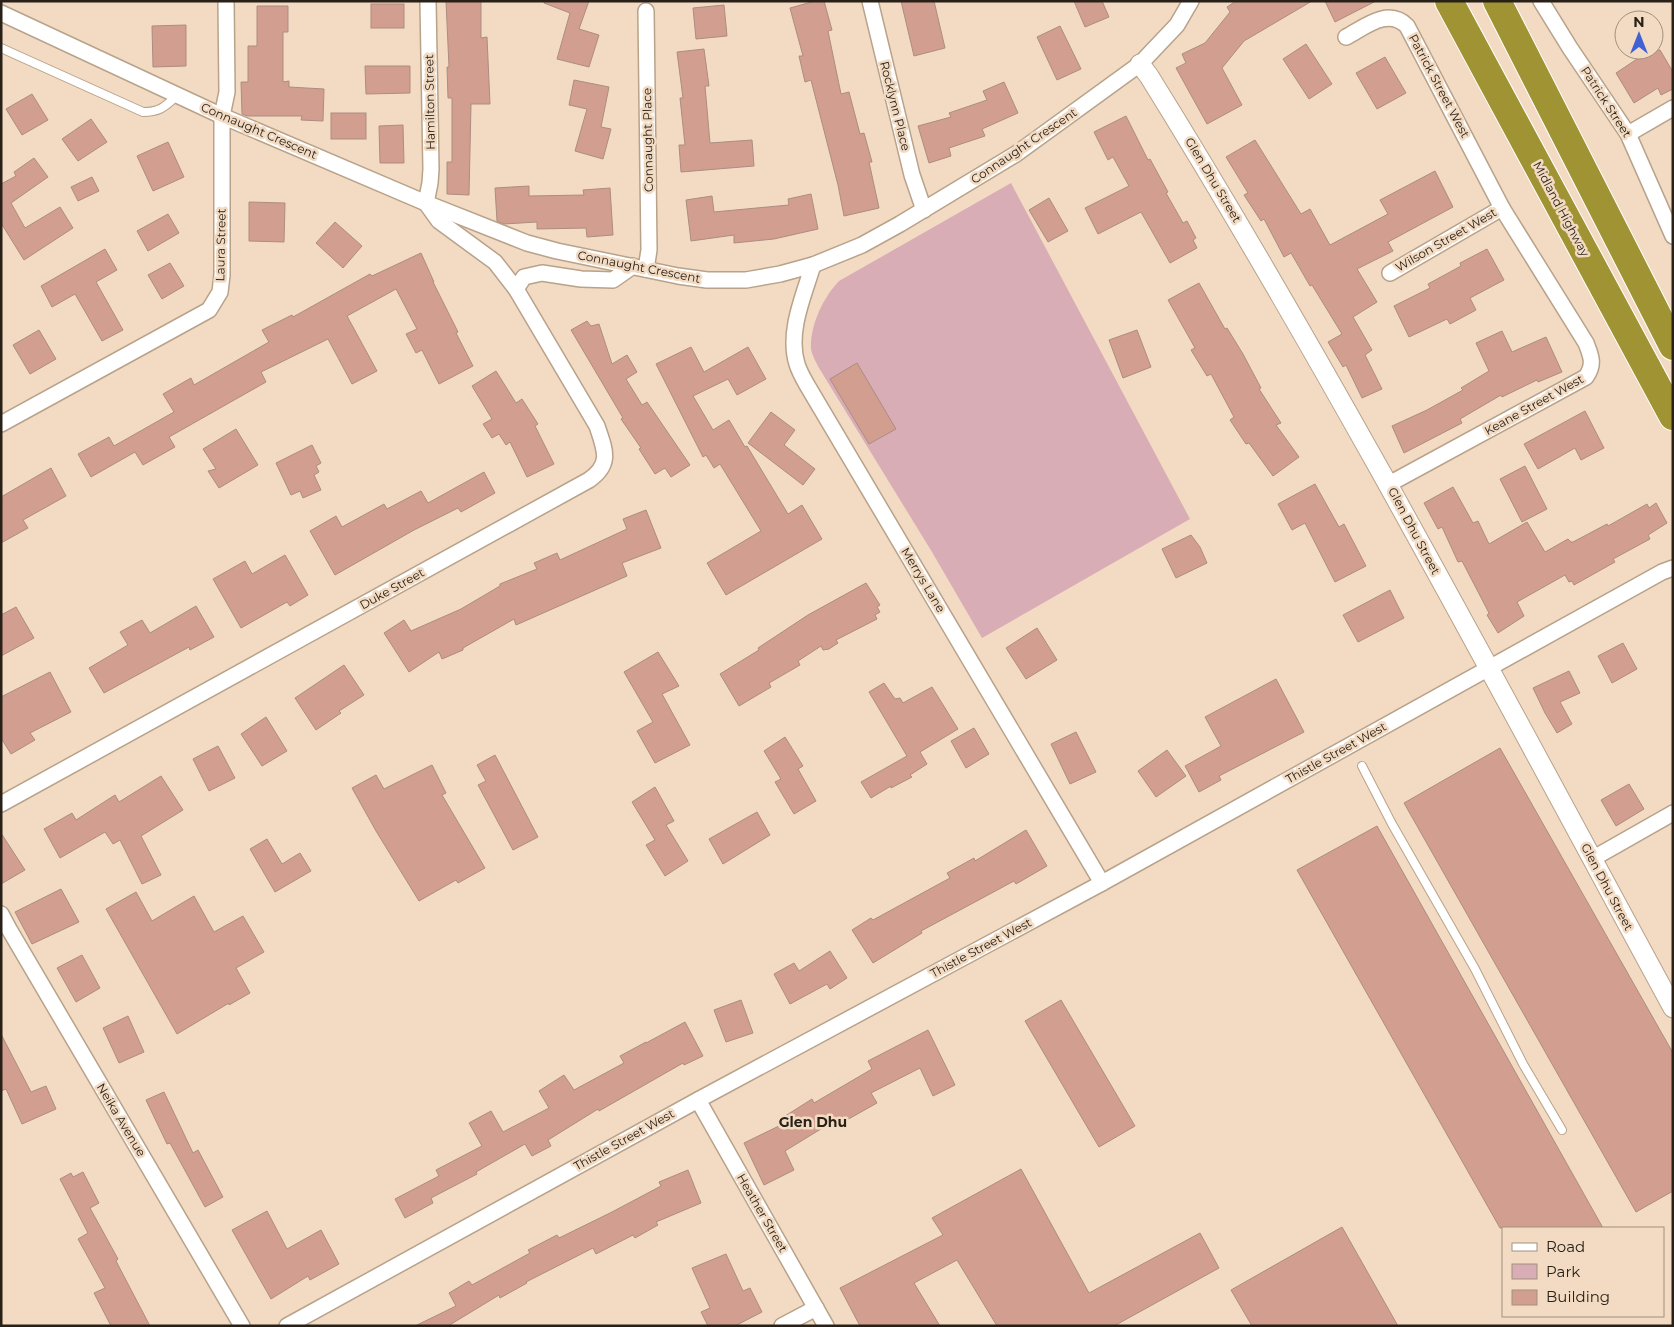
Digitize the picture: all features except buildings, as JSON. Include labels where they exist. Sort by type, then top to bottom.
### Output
[{"type":"highway","name":"Midland Highway","points":[[1450,1],[1673,416]]},
{"type":"highway","points":[[1497,1],[1673,346]]},
{"type":"street","name":"Laura Street","points":[[1,424],[209,310],[220,292],[222,275],[222,116],[226,92],[226,1]]},
{"type":"street","name":"Hamilton Street","points":[[426,203],[431,168],[428,1]]},
{"type":"street","name":"Rocklynn Place","points":[[870,1],[912,175],[924,210]]},
{"type":"street","name":"Connaught Crescent","points":[[1,13],[222,116],[426,203],[527,243],[678,276],[708,280],[746,280],[780,274],[813,265],[862,244],[924,210],[1016,154],[1140,64],[1159,45],[1192,1]]},
{"type":"street","name":"Patrick Street","points":[[1541,1],[1628,134],[1673,236]]},
{"type":"street","name":"Connaught Place","points":[[640,268],[649,250],[646,11]]},
{"type":"street","name":"Patrick Street West","points":[[1346,37],[1375,21],[1388,17],[1402,20],[1407,26],[1502,208]]},
{"type":"street","name":"Glen Dhu Street","points":[[1140,64],[1206,167],[1389,484],[1673,1008]]},
{"type":"street","points":[[1628,134],[1673,108]]},
{"type":"street","name":"Duke Street","points":[[1,804],[572,490],[598,473],[605,461],[604,446],[597,426],[516,289],[495,262],[439,221],[426,203]]},
{"type":"street","name":"Wilson Street West","points":[[1390,273],[1502,208]]},
{"type":"street","name":"Keane Street West","points":[[1389,484],[1586,377],[1591,370],[1592,362],[1586,343],[1502,208]]},
{"type":"street","name":"Merrys Lane","points":[[813,265],[795,329],[794,348],[797,365],[1102,883]]},
{"type":"street","points":[[516,289],[524,277],[542,274],[581,279],[613,280],[640,268]]},
{"type":"street","name":"Thistle Street West","points":[[288,1326],[698,1100],[1102,883],[1662,572],[1673,568]]},
{"type":"street","points":[[1592,859],[1673,813]]},
{"type":"street","name":"Neika Avenue","points":[[1,914],[8,929],[242,1326]]},
{"type":"street","name":"Heather Street","points":[[698,1100],[826,1326]]},
{"type":"street","points":[[782,1326],[816,1308]]},
{"type":"lane","points":[[1,48],[143,112],[155,112],[162,109],[178,96]]},
{"type":"lane","points":[[1362,766],[1392,824],[1475,969],[1523,1064],[1562,1130]]},
{"type":"green space","points":[[1011,183],[1190,519],[982,638],[932,552],[819,368],[811,349],[811,340],[819,312],[828,295],[839,281]]},
{"type":"district","name":"Glen Dhu","points":[[813,1122]]}]
